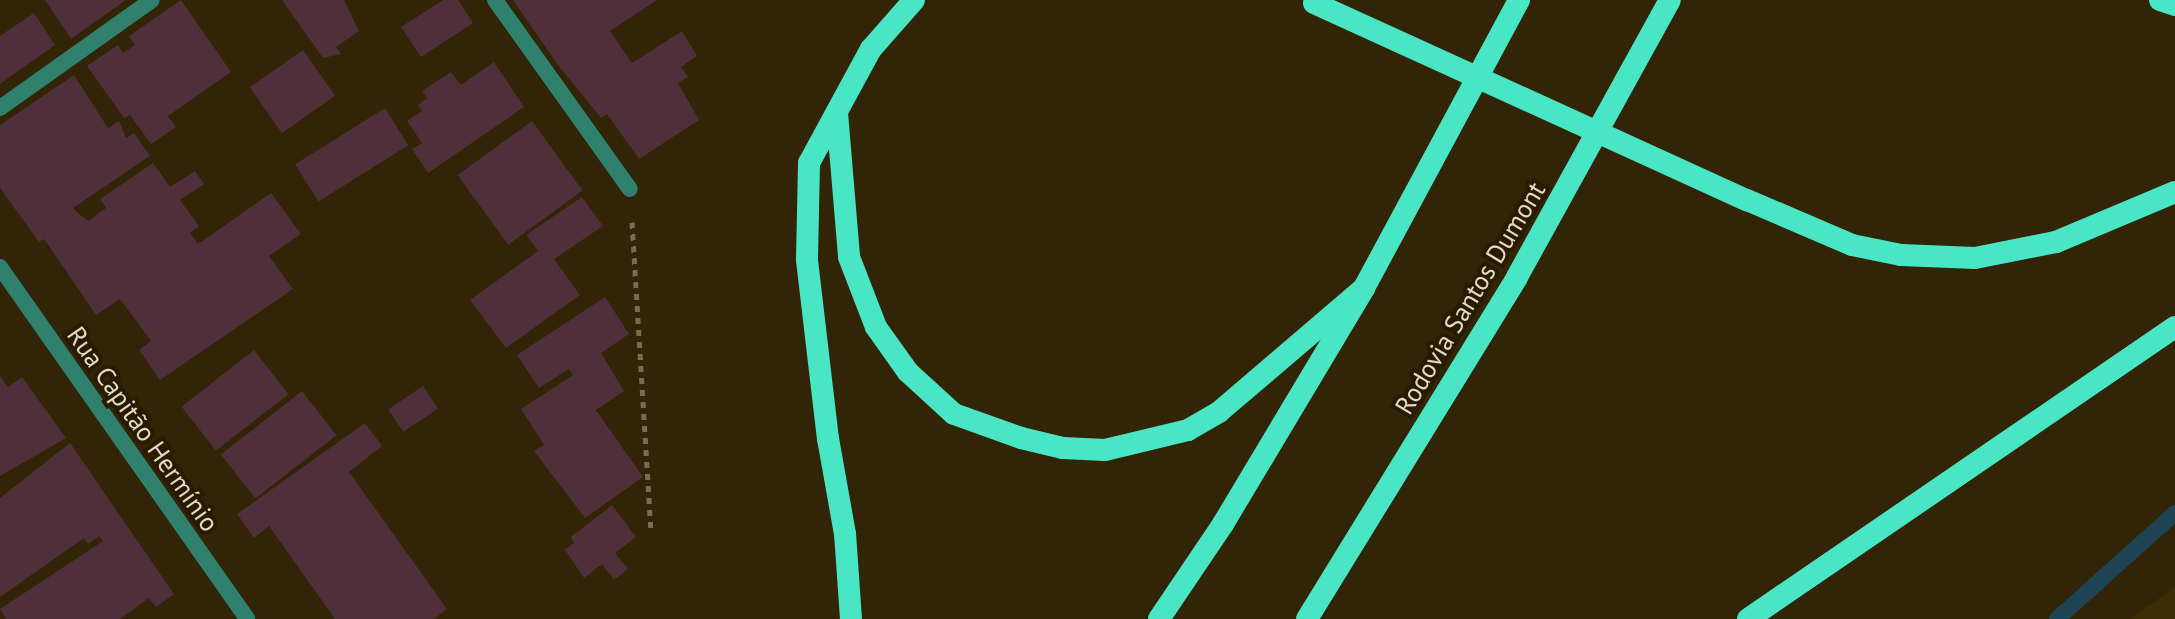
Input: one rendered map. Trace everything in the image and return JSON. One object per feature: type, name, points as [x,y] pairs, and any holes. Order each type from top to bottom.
[{"type":"highway","points":[[851,619],[845,534],[828,439],[807,259],[809,163],[871,49],[914,0]]},
{"type":"highway","points":[[1159,619],[1223,524],[1364,288],[1519,0]]},
{"type":"highway","name":"Rodovia Santos Dumont","points":[[1307,619],[1517,277],[1670,0]]},
{"type":"highway","points":[[2160,0],[2175,5]]},
{"type":"highway","points":[[1309,2],[1852,245],[1901,255],[1975,258],[2056,242],[2175,192]]},
{"type":"highway","points":[[837,113],[849,257],[876,327],[908,372],[954,414],[1021,438],[1063,448],[1105,450],[1188,430],[1219,412],[1364,288]]},
{"type":"highway","points":[[1748,619],[2175,327]]},
{"type":"street","points":[[0,108],[152,0]]},
{"type":"street","points":[[495,0],[630,189]]},
{"type":"street","name":"Rua Capitão Hermínio","points":[[0,267],[247,619]]},
{"type":"path","points":[[630,189],[651,529]]},
{"type":"shaded area","points":[[2175,587],[2175,619],[2130,619]]},
{"type":"building","points":[[45,0],[126,0],[71,39]]},
{"type":"building","points":[[181,0],[231,72],[168,116],[176,127],[151,144],[130,115],[124,118],[87,66],[118,45],[123,53],[135,45],[129,36]]},
{"type":"building","points":[[282,0],[344,0],[359,31],[336,47],[341,54],[323,58]]},
{"type":"building","points":[[443,0],[458,0],[473,23],[421,57],[401,27]]},
{"type":"building","points":[[513,0],[657,0],[610,31],[632,63],[682,31],[697,56],[681,67],[688,77],[678,83],[699,120],[639,159],[607,114],[601,118],[558,65]]},
{"type":"building","points":[[34,13],[55,45],[0,84],[0,36]]},
{"type":"building","points":[[303,50],[335,96],[282,133],[250,87]]},
{"type":"building","points":[[494,62],[524,107],[428,173],[412,149],[422,143],[407,121],[422,111],[418,105],[427,98],[422,91],[451,72],[461,85]]},
{"type":"building","points":[[74,75],[108,128],[119,121],[126,138],[134,133],[150,156],[73,208],[88,221],[106,208],[100,199],[153,163],[170,187],[195,171],[204,184],[180,200],[199,226],[190,233],[198,244],[271,193],[301,234],[269,256],[293,289],[160,380],[139,350],[151,341],[120,299],[96,315],[44,239],[39,242],[0,188],[0,125]]},
{"type":"building","points":[[385,108],[408,145],[318,201],[295,164]]},
{"type":"building","points":[[532,121],[583,191],[508,245],[458,175]]},
{"type":"building","points":[[582,197],[603,226],[554,259],[580,295],[506,348],[470,300],[538,251],[526,235]]},
{"type":"building","points":[[605,297],[629,334],[601,353],[624,391],[596,410],[643,477],[585,518],[534,451],[544,445],[521,409],[573,375],[569,369],[539,388],[517,355]]},
{"type":"building","points":[[254,350],[288,394],[216,451],[182,407]]},
{"type":"building","points":[[0,376],[8,387],[22,377],[66,438],[0,476]]},
{"type":"building","points":[[423,386],[438,408],[403,432],[388,409]]},
{"type":"building","points":[[302,391],[336,435],[255,499],[221,454]]},
{"type":"building","points":[[365,423],[382,446],[349,472],[447,609],[434,619],[335,619],[269,526],[254,538],[237,514]]},
{"type":"building","points":[[70,443],[174,594],[156,607],[149,598],[120,619],[6,619],[0,609],[103,541],[99,536],[88,544],[84,538],[0,597],[0,498]]},
{"type":"building","points":[[612,505],[636,537],[615,553],[628,569],[614,580],[602,564],[584,578],[565,550],[574,543],[571,537]]},
{"type":"waterway","points":[[2057,619],[2175,513]]}]
